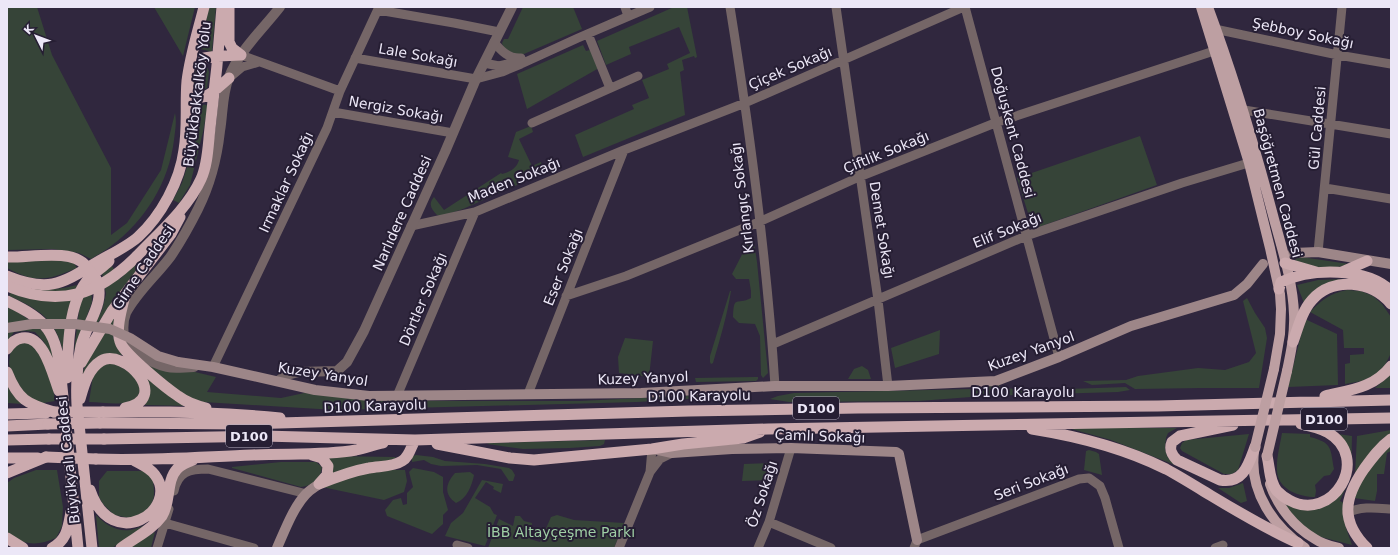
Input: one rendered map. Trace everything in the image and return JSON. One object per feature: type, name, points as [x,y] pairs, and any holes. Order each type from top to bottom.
[{"type":"highway","name":"Büyükbakkalköy Yolu","points":[[190,66],[204,7]]},
{"type":"highway","name":"Büyükbakkalköy Yolu","points":[[7,286],[24,293],[48,297],[83,293],[95,288],[111,279],[137,256],[178,212],[193,192],[201,178],[206,159],[215,90],[222,7]]},
{"type":"highway","points":[[229,7],[229,42],[232,48],[241,55]]},
{"type":"highway","points":[[64,405],[71,325],[78,299],[85,283],[149,225],[166,201],[177,178],[185,138],[187,81],[190,66],[204,58],[211,61],[218,61],[241,55]]},
{"type":"highway","points":[[187,81],[192,94],[198,97],[203,97],[210,95],[229,78]]},
{"type":"highway","points":[[78,368],[105,322],[170,234],[193,192]]},
{"type":"highway","points":[[7,276],[33,284],[44,285],[63,282],[137,237]]},
{"type":"highway","name":"Büyükyalı Caddesi","points":[[7,257],[74,257],[86,266],[96,279],[100,291],[99,299],[81,345],[76,381],[77,407],[92,548]]},
{"type":"highway","points":[[1341,272],[1367,260]]},
{"type":"highway","points":[[1285,263],[1319,273]]},
{"type":"highway","points":[[1279,289],[1282,282],[1289,279],[1319,273],[1341,272],[1366,276],[1383,284],[1391,291]]},
{"type":"highway","points":[[1292,342],[1303,315],[1311,301],[1317,295],[1331,287],[1342,284],[1363,286],[1380,294],[1391,304]]},
{"type":"highway","points":[[124,296],[118,327],[121,344],[125,350],[165,386],[184,400],[203,408],[235,413],[325,422]]},
{"type":"highway","points":[[7,301],[39,320],[52,335],[59,356],[64,405]]},
{"type":"highway","points":[[7,349],[13,342],[20,338],[33,340],[39,344],[43,350],[64,405]]},
{"type":"highway","points":[[77,407],[87,378],[95,366],[101,361],[107,359],[118,360],[140,376],[145,385],[145,395],[143,400],[134,406],[103,412]]},
{"type":"highway","points":[[1307,401],[1372,383],[1382,376],[1391,366]]},
{"type":"highway","points":[[7,372],[15,388],[23,399],[34,406],[54,412]]},
{"type":"highway","name":"D100 Karayolu","points":[[7,426],[100,423],[249,424],[675,411],[1251,405],[1307,401],[1391,400]]},
{"type":"highway","name":"Büyükyalı Caddesi","points":[[64,405],[78,548]]},
{"type":"highway","points":[[7,414],[156,411],[235,413]]},
{"type":"highway","name":"D100","points":[[7,440],[264,436],[414,440],[768,429],[1391,418]]},
{"type":"highway","points":[[1255,447],[1248,465],[1240,476],[1234,480],[1226,481],[1220,480],[1177,460],[1172,456],[1170,451],[1172,442],[1180,436],[1258,420]]},
{"type":"highway","points":[[1267,456],[1271,478],[1277,491],[1288,500],[1300,505],[1312,505],[1325,501],[1334,495],[1340,488],[1345,478],[1347,460],[1344,450],[1331,435],[1321,430],[1284,420]]},
{"type":"highway","points":[[1006,424],[1066,434],[1153,463],[1188,481],[1204,492],[1277,534],[1302,546]]},
{"type":"highway","points":[[319,484],[346,473],[370,467],[398,463],[408,454],[414,440],[510,458],[534,460],[652,449],[683,444],[744,438],[768,429]]},
{"type":"highway","points":[[1367,548],[1353,530],[1347,513],[1348,502],[1354,485],[1373,457],[1391,439]]},
{"type":"highway","points":[[7,458],[134,460],[309,454],[356,450],[395,440]]},
{"type":"highway","points":[[309,454],[322,458],[328,466],[327,475],[319,484]]},
{"type":"highway","points":[[7,473],[46,458]]},
{"type":"highway","points":[[121,548],[144,532],[162,515],[171,482],[176,470],[183,464],[195,458]]},
{"type":"highway","points":[[85,472],[91,495],[100,514],[109,523],[118,528],[127,529],[137,527],[145,522],[157,507],[160,491],[159,483],[155,475],[147,467],[134,460]]},
{"type":"highway","points":[[52,548],[64,538],[68,531],[74,496]]},
{"type":"highway","points":[[7,538],[23,548]]},
{"type":"main road","name":"Başöğretmen Caddesi","points":[[1201,7],[1212,29],[1219,49],[1289,279],[1294,314],[1292,342],[1287,371],[1267,456],[1270,485],[1278,502],[1288,516],[1301,529],[1316,540],[1339,548]]},
{"type":"main road","name":"Başöğretmen Caddesi","points":[[1208,7],[1212,29]]},
{"type":"main road","name":"Başöğretmen Caddesi","points":[[1219,49],[1244,110],[1281,301],[1280,334],[1274,370],[1255,447],[1253,459],[1255,471],[1258,487],[1263,501],[1277,523],[1302,546]]},
{"type":"main road","points":[[1292,253],[1318,252],[1391,264]]},
{"type":"main road","name":"Kuzey Yanyol","points":[[7,328],[32,324],[75,324],[110,329],[130,338],[158,356],[178,362],[213,367],[315,390],[369,396],[641,393],[775,386],[888,386],[996,381],[1059,357],[1134,325],[1234,295],[1247,284],[1263,264]]},
{"type":"main road","name":"Çamlı Sokağı","points":[[652,449],[672,453],[732,448],[791,448],[898,453],[918,546]]},
{"type":"main road","points":[[277,548],[296,510],[307,494],[319,484]]},
{"type":"street","name":"Girne Caddesi","points":[[213,367],[168,367],[152,362],[130,346],[124,338],[124,319],[129,308],[171,256],[198,209],[213,171],[229,78],[241,55],[280,7]]},
{"type":"street","name":"Narlıdere Caddesi","points":[[278,381],[287,375],[299,372],[337,371],[347,362],[364,331],[476,80],[512,7]]},
{"type":"street","points":[[625,7],[628,16]]},
{"type":"street","points":[[476,80],[502,72],[650,7]]},
{"type":"street","name":"Kırlangıç Sokağı","points":[[730,7],[745,103],[760,222],[775,386]]},
{"type":"street","name":"Demet Sokağı","points":[[836,7],[859,177],[878,300],[888,386]]},
{"type":"street","name":"Çiçek Sokağı","points":[[624,150],[745,103],[965,7]]},
{"type":"street","name":"Doğuşkent Caddesi","points":[[965,7],[1059,357]]},
{"type":"street","name":"Gül Caddesi","points":[[1318,252],[1342,7]]},
{"type":"street","points":[[378,8],[499,32]]},
{"type":"street","name":"Irmaklar Sokağı","points":[[213,367],[327,128],[340,91],[378,8]]},
{"type":"street","name":"Şebboy Sokağı","points":[[1212,29],[1338,55],[1391,64]]},
{"type":"street","points":[[588,34],[610,88]]},
{"type":"street","points":[[494,42],[510,57],[516,59],[533,58]]},
{"type":"street","name":"Çiftlik Sokağı","points":[[566,296],[626,276],[760,222],[859,177],[995,123],[1219,49]]},
{"type":"street","points":[[241,55],[340,91]]},
{"type":"street","name":"Lale Sokağı","points":[[355,58],[476,80]]},
{"type":"street","points":[[484,63],[499,66],[533,58]]},
{"type":"street","points":[[229,78],[242,67],[259,62]]},
{"type":"street","points":[[532,123],[638,76]]},
{"type":"street","points":[[1244,110],[1391,134]]},
{"type":"street","name":"Nergiz Sokağı","points":[[333,112],[453,133]]},
{"type":"street","name":"Maden Sokağı","points":[[411,226],[475,212],[624,150]]},
{"type":"street","name":"Eser Sokağı","points":[[528,394],[624,150]]},
{"type":"street","name":"Elif Sokağı","points":[[772,344],[1026,236],[1182,183],[1254,162]]},
{"type":"street","points":[[1325,188],[1391,199]]},
{"type":"street","name":"Dörtler Sokağı","points":[[396,396],[475,212]]},
{"type":"street","name":"Öz Sokağı","points":[[758,548],[769,522],[791,448]]},
{"type":"street","points":[[650,472],[652,449]]},
{"type":"street","points":[[619,548],[650,472],[660,459],[672,453]]},
{"type":"street","points":[[157,548],[176,482],[182,475],[194,469],[208,469],[307,494]]},
{"type":"street","name":"Seri Sokağı","points":[[918,546],[1079,478],[1089,478],[1100,486],[1105,498],[1119,548]]},
{"type":"street","points":[[1347,513],[1353,510],[1366,508],[1391,509]]},
{"type":"street","points":[[769,522],[831,548]]},
{"type":"street","points":[[165,523],[234,545],[254,548]]},
{"type":"street","points":[[457,545],[468,548]]},
{"type":"green space","points":[[7,7],[37,7],[52,55],[111,168],[111,235],[127,223],[161,170],[175,113],[176,126],[167,171],[145,213],[109,248],[91,259],[79,253],[53,249],[7,250]]},
{"type":"green space","points":[[154,7],[195,7],[183,56]]},
{"type":"green space","points":[[209,7],[216,7],[212,52],[200,49]]},
{"type":"green space","points":[[523,7],[573,7],[582,29],[524,54],[516,54],[504,49],[502,43],[504,39],[508,39]]},
{"type":"green space","points":[[674,7],[687,7],[697,57],[695,58],[694,56],[682,60],[684,70],[680,72],[685,115],[583,157],[575,135],[634,109],[632,105],[649,98],[642,80],[669,69],[667,64],[690,53],[679,27],[629,47],[631,54],[606,65],[597,41]]},
{"type":"green space","points":[[583,45],[586,51],[590,50],[599,68],[527,109],[517,74]]},
{"type":"green space","points":[[200,63],[206,64],[209,72],[207,88],[202,90],[197,89],[193,84],[196,66]]},
{"type":"green space","points":[[193,104],[208,105],[190,185],[179,203],[173,200],[182,183],[191,154]]},
{"type":"green space","points":[[531,126],[533,132],[519,139],[532,166],[541,162],[544,173],[463,209],[442,216],[435,213],[431,204],[434,197],[444,210],[501,173],[508,172],[513,169],[519,160],[508,157],[516,132]]},
{"type":"green space","points":[[1140,136],[1157,185],[1033,229],[1017,178]]},
{"type":"green space","points":[[753,236],[768,373],[763,378],[761,375],[760,336],[755,324],[739,323],[733,317],[735,303],[751,298],[749,279],[736,279],[732,274],[751,237]]},
{"type":"green space","points":[[1295,256],[1349,264],[1329,268],[1315,268],[1296,263]]},
{"type":"green space","points":[[55,259],[74,263],[77,268],[50,277],[34,278],[17,273],[7,268],[7,261]]},
{"type":"green space","points":[[139,260],[142,262],[89,335],[102,310],[106,294],[102,273],[112,266],[120,279]]},
{"type":"green space","points":[[1343,279],[1343,281],[1304,303],[1297,285],[1318,280]]},
{"type":"green space","points":[[91,283],[92,302],[74,351],[80,303]]},
{"type":"green space","points":[[77,285],[67,317],[63,350],[52,325],[42,314],[9,296],[14,286],[46,289]]},
{"type":"green space","points":[[1347,290],[1361,291],[1373,296],[1382,304],[1391,317],[1391,353],[1385,365],[1377,374],[1362,381],[1345,384],[1345,364],[1350,363],[1350,355],[1364,354],[1364,348],[1344,348],[1343,330],[1310,312],[1335,293]]},
{"type":"green space","points":[[730,291],[723,327],[713,363],[711,364],[710,356]]},
{"type":"green space","points":[[1247,298],[1265,328],[1267,338],[1259,388],[1135,389],[1125,383],[1092,385],[1083,381],[1126,380],[1138,376],[1198,368],[1225,370],[1249,362],[1256,353],[1243,301]]},
{"type":"green space","points":[[7,306],[27,318],[46,335],[53,347],[55,354],[55,366],[44,342],[35,332],[14,332],[7,342]]},
{"type":"green space","points":[[115,313],[113,337],[122,355],[109,354],[80,382],[86,362]]},
{"type":"green space","points":[[1305,319],[1337,334],[1338,385],[1288,387]]},
{"type":"green space","points":[[940,330],[939,354],[895,368],[891,348]]},
{"type":"green space","points":[[625,338],[653,341],[649,377],[619,373],[618,357]]},
{"type":"green space","points":[[28,341],[41,355],[52,382],[55,401],[37,404],[30,400],[11,375],[9,363],[11,348],[19,342]]},
{"type":"green space","points":[[140,359],[216,377],[207,392],[281,398],[309,392],[366,400],[579,401],[743,393],[739,396],[637,402],[335,410],[203,402],[185,396]]},
{"type":"green space","points":[[111,361],[134,375],[141,389],[139,393],[133,400],[116,404],[89,402],[93,376],[96,369]]},
{"type":"green space","points":[[862,366],[868,370],[871,379],[848,379],[854,369]]},
{"type":"green space","points":[[141,370],[189,406],[145,405],[148,396]]},
{"type":"green space","points":[[1391,374],[1391,388],[1375,388]]},
{"type":"green space","points":[[758,377],[756,381],[696,382],[695,378]]},
{"type":"green space","points":[[7,384],[11,392],[23,404],[7,403]]},
{"type":"green space","points":[[999,385],[1001,388],[1039,390],[1126,387],[1130,390],[1118,392],[984,396],[919,401],[789,402],[770,399],[794,393],[973,389]]},
{"type":"green space","points":[[1068,428],[1177,428],[1168,433],[1165,448],[1167,456],[1175,465],[1111,440]]},
{"type":"green space","points":[[1391,430],[1391,433],[1381,440],[1355,475],[1357,436]]},
{"type":"green space","points":[[1282,433],[1310,434],[1310,437],[1327,444],[1329,447],[1334,469],[1330,475],[1324,476],[1315,485],[1315,497],[1303,496],[1291,491],[1281,483],[1278,478],[1277,462]]},
{"type":"green space","points":[[1249,434],[1238,470],[1232,474],[1224,474],[1182,451],[1180,448],[1182,443],[1186,440]]},
{"type":"green space","points":[[1338,434],[1352,436],[1351,479],[1350,461]]},
{"type":"green space","points":[[605,440],[604,444],[600,446],[570,448],[523,449],[487,444],[489,443]]},
{"type":"green space","points":[[1391,443],[1391,451],[1387,453],[1384,474],[1377,474],[1377,491],[1375,501],[1354,498],[1366,471]]},
{"type":"green space","points":[[1089,450],[1099,454],[1102,475],[1084,470],[1086,451]]},
{"type":"green space","points":[[328,456],[396,457],[394,459],[332,476]]},
{"type":"green space","points":[[412,456],[433,457],[445,461],[485,464],[509,468],[515,475],[513,481],[509,481],[501,469],[477,465],[441,466],[431,464],[424,460],[412,462]]},
{"type":"green space","points":[[281,462],[316,462],[322,467],[320,475],[315,481],[309,485],[301,487],[232,468],[232,467]]},
{"type":"green space","points":[[774,463],[772,480],[742,481],[744,464]]},
{"type":"green space","points":[[413,468],[434,472],[443,477],[443,492],[448,510],[443,515],[443,524],[432,534],[387,516],[385,510],[393,500],[401,498],[403,505],[407,504],[407,493],[413,487],[409,472]]},
{"type":"green space","points":[[36,470],[57,470],[63,507],[62,526],[56,538],[49,541],[31,543],[19,540],[7,533],[7,483],[14,478]]},
{"type":"green space","points":[[372,470],[405,470],[407,481],[404,492],[384,500],[322,487]]},
{"type":"green space","points":[[107,471],[144,471],[152,477],[154,496],[149,508],[135,519],[114,515],[103,504],[99,497],[99,481]]},
{"type":"green space","points":[[470,472],[474,475],[470,487],[466,495],[456,503],[449,496],[447,488],[448,485],[455,473]]},
{"type":"green space","points":[[482,480],[503,484],[501,493],[493,489],[494,487],[486,482],[475,498],[490,507],[494,514],[497,515],[485,546],[445,536],[451,523],[463,513]]},
{"type":"green space","points":[[1243,483],[1247,501],[1241,503],[1218,488],[1229,488]]},
{"type":"green space","points":[[1346,487],[1340,501],[1344,503],[1346,528],[1352,545],[1315,534],[1294,516],[1283,499],[1305,508]]},
{"type":"green space","points":[[96,515],[115,529],[120,530],[132,530],[148,524],[112,548],[99,548]]},
{"type":"green space","name":"İBB Altayçeşme Parkı","points":[[557,515],[574,520],[624,523],[614,548],[488,548],[499,519],[513,526],[515,516],[520,516],[524,521],[532,523],[530,539],[540,542],[551,517]]},
{"type":"green space","points":[[155,532],[151,548],[128,548]]}]
